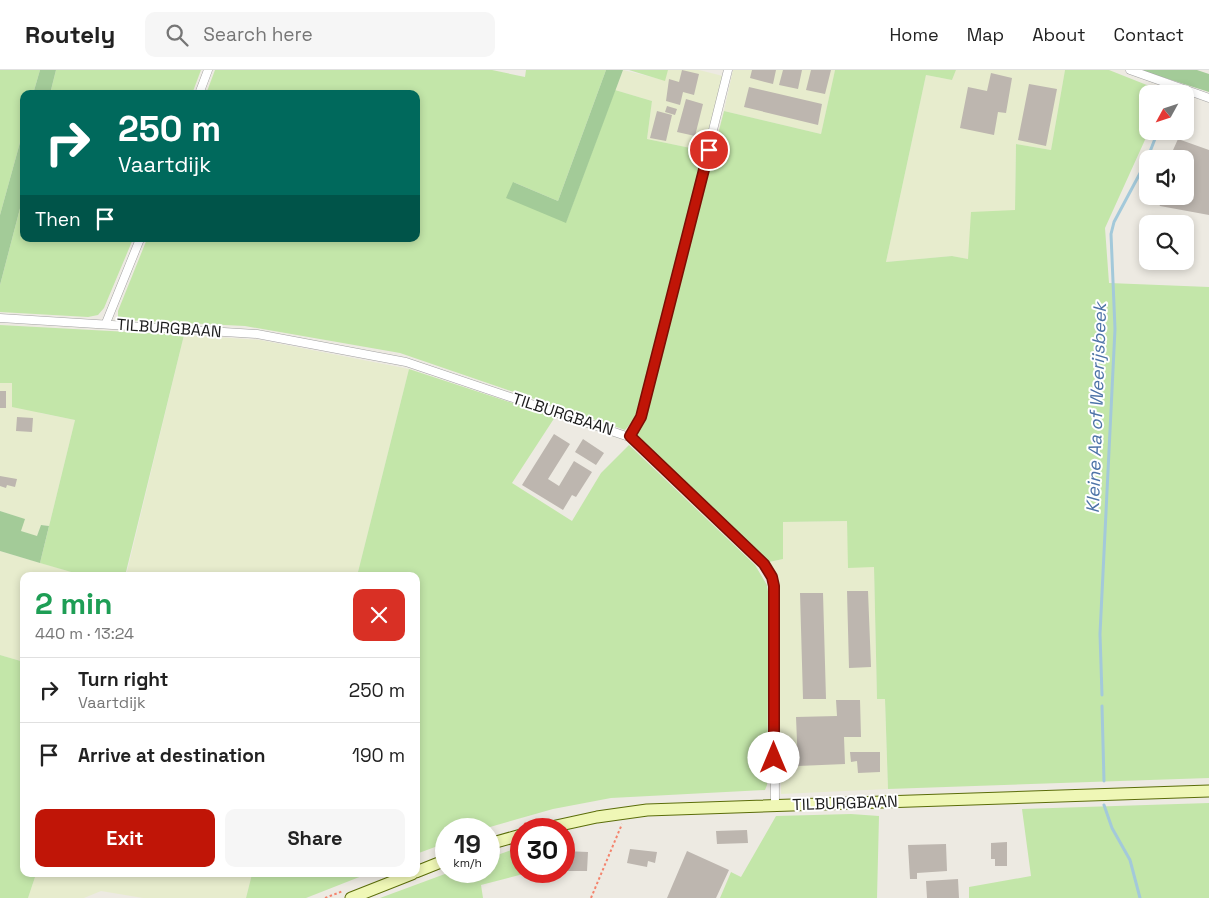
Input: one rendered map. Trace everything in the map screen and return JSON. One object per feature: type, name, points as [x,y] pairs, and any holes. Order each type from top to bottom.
[{"type":"street","points":[[200,90],[208,70]]},
{"type":"street","points":[[630,436],[641,417],[728,70]]},
{"type":"street","points":[[1130,70],[1209,98]]},
{"type":"street","points":[[106,323],[139,242]]},
{"type":"street","name":"TILBURGBAAN","points":[[0,318],[106,323],[257,334],[406,362],[630,436],[764,564],[772,577],[774,586],[775,805],[1209,791]]},
{"type":"street","points":[[575,822],[627,812],[775,805]]},
{"type":"street","points":[[420,870],[435,864]]},
{"type":"street","points":[[350,898],[404,877]]},
{"type":"path","points":[[591,898],[627,812]]},
{"type":"green space","points":[[0,70],[40,70],[34,90],[20,90],[20,142],[0,215]]},
{"type":"green space","points":[[40,70],[56,70],[51,90],[34,90]]},
{"type":"green space","points":[[56,70],[201,70],[194,90],[51,90]]},
{"type":"green space","points":[[215,70],[492,70],[525,77],[526,70],[606,70],[558,201],[513,182],[566,222],[615,90],[652,101],[647,139],[705,151],[636,417],[625,430],[400,353],[245,326],[123,320],[118,317],[118,311],[146,242],[420,242],[420,90],[208,90]]},
{"type":"green space","points":[[606,70],[623,70],[566,223],[506,198],[513,182],[558,201]]},
{"type":"green space","points":[[623,70],[664,80],[668,70],[699,70],[723,76],[705,151],[647,139],[652,101],[615,90]]},
{"type":"green space","points":[[629,70],[668,70],[665,81]]},
{"type":"green space","points":[[733,70],[835,70],[821,134],[724,111]]},
{"type":"green space","points":[[835,70],[956,70],[952,80],[926,75],[886,262],[952,256],[968,259],[971,212],[1015,210],[1016,144],[1051,150],[1065,70],[1109,70],[1147,85],[1139,85],[1139,140],[1145,140],[1105,228],[1109,283],[1209,287],[1209,778],[888,789],[885,699],[877,699],[874,567],[848,568],[847,521],[783,522],[783,559],[769,562],[636,434],[644,419],[724,111],[821,134]]},
{"type":"green space","points":[[956,70],[1065,70],[1051,150],[1016,144],[1015,211],[968,259],[952,256],[886,262],[926,75],[952,80]]},
{"type":"green space","points":[[1140,70],[1197,70],[1209,74],[1209,92],[1194,87],[1194,85],[1187,85]]},
{"type":"green space","points":[[20,142],[20,208],[0,285],[0,215]]},
{"type":"green space","points":[[20,208],[20,242],[132,242],[104,308],[98,315],[88,317],[0,312],[0,285]]},
{"type":"green space","points":[[0,325],[184,335],[126,572],[71,572],[40,563],[75,420],[12,407],[12,383],[0,383]]},
{"type":"green space","points":[[184,335],[260,340],[409,369],[358,572],[127,572]]},
{"type":"green space","points":[[409,369],[555,417],[512,483],[572,521],[601,473],[629,445],[755,565],[767,585],[769,598],[767,785],[765,790],[611,798],[553,809],[522,818],[510,818],[510,821],[500,824],[500,818],[435,818],[435,847],[420,853],[420,572],[358,572]]},
{"type":"green space","points":[[0,383],[12,383],[40,413],[75,420],[49,526],[41,525],[37,537],[21,531],[24,519],[0,511]]},
{"type":"green space","points":[[0,511],[25,519],[21,531],[37,536],[41,525],[49,526],[40,563],[0,551]]},
{"type":"green space","points":[[847,521],[849,567],[874,567],[877,698],[885,699],[888,789],[781,794],[776,578],[769,562],[783,559],[782,522]]},
{"type":"green space","points":[[0,551],[71,572],[20,572],[20,661],[0,655]]},
{"type":"green space","points":[[0,655],[20,661],[20,877],[35,877],[28,898],[0,898]]},
{"type":"green space","points":[[1209,803],[1209,898],[969,898],[969,887],[1031,876],[1022,809]]},
{"type":"green space","points":[[851,814],[879,816],[877,898],[720,898],[731,872],[741,877],[776,816]]},
{"type":"green space","points":[[510,851],[510,877],[500,880],[500,854]]},
{"type":"green space","points":[[35,877],[251,877],[246,898],[143,898],[101,891],[84,898],[28,898]]},
{"type":"green space","points":[[251,877],[359,877],[306,898],[246,898]]},
{"type":"green space","points":[[435,878],[435,883],[489,883],[481,885],[483,898],[380,898]]},
{"type":"building","points":[[682,70],[699,74],[694,95],[683,92],[680,105],[666,101],[669,79],[679,82]]},
{"type":"building","points":[[752,70],[776,70],[773,84],[750,78]]},
{"type":"building","points":[[783,70],[802,70],[798,89],[779,85]]},
{"type":"building","points":[[811,70],[831,70],[825,94],[806,90]]},
{"type":"building","points":[[991,73],[1012,78],[1006,113],[998,112],[994,135],[960,128],[968,87],[987,91]]},
{"type":"building","points":[[1029,84],[1057,89],[1046,146],[1018,140]]},
{"type":"building","points":[[749,87],[822,104],[818,125],[744,107]]},
{"type":"building","points":[[686,99],[703,104],[695,136],[677,132]]},
{"type":"building","points":[[667,106],[677,109],[675,115],[665,112]]},
{"type":"building","points":[[657,111],[672,115],[666,141],[650,138]]},
{"type":"building","points":[[1178,140],[1181,140],[1209,150],[1209,215],[1160,206],[1194,205],[1194,150],[1173,150]]},
{"type":"building","points":[[0,391],[6,391],[6,408],[0,408]]},
{"type":"building","points":[[17,417],[33,418],[32,432],[16,431]]},
{"type":"building","points":[[554,434],[570,444],[548,479],[559,486],[574,461],[592,472],[576,497],[572,495],[563,510],[522,485]]},
{"type":"building","points":[[583,439],[604,453],[596,465],[575,452]]},
{"type":"building","points":[[0,476],[17,479],[15,487],[7,485],[6,488],[0,486]]},
{"type":"building","points":[[847,591],[868,591],[871,667],[849,668]]},
{"type":"building","points":[[800,593],[823,593],[826,699],[803,699]]},
{"type":"building","points":[[836,700],[860,700],[861,737],[844,737],[845,764],[798,766],[796,717],[837,716]]},
{"type":"building","points":[[850,752],[880,752],[880,772],[858,773],[857,761],[851,762]]},
{"type":"building","points":[[747,830],[748,843],[717,844],[716,831]]},
{"type":"building","points":[[1007,842],[1007,866],[995,866],[995,859],[991,859],[991,843]]},
{"type":"building","points":[[946,844],[947,871],[917,873],[917,879],[910,879],[908,845]]},
{"type":"building","points":[[630,849],[657,852],[655,863],[648,861],[647,867],[627,863]]},
{"type":"building","points":[[575,851],[588,852],[587,871],[575,871]]},
{"type":"building","points":[[687,851],[729,870],[716,898],[667,898]]},
{"type":"building","points":[[958,879],[959,898],[927,898],[926,881]]},
{"type":"waterway","name":"Kleine Aa of Weerijsbeek","points":[[1102,695],[1100,634],[1115,329],[1111,234],[1114,222],[1146,162],[1155,140]]},
{"type":"waterway","name":"Kleine Aa of Weerijsbeek","points":[[1102,706],[1104,781]]},
{"type":"waterway","name":"Kleine Aa of Weerijsbeek","points":[[1104,805],[1112,828],[1130,860],[1140,898]]},
{"type":"route","points":[[709,150],[641,417],[630,436],[764,564],[772,577],[774,586],[774,758]]}]
